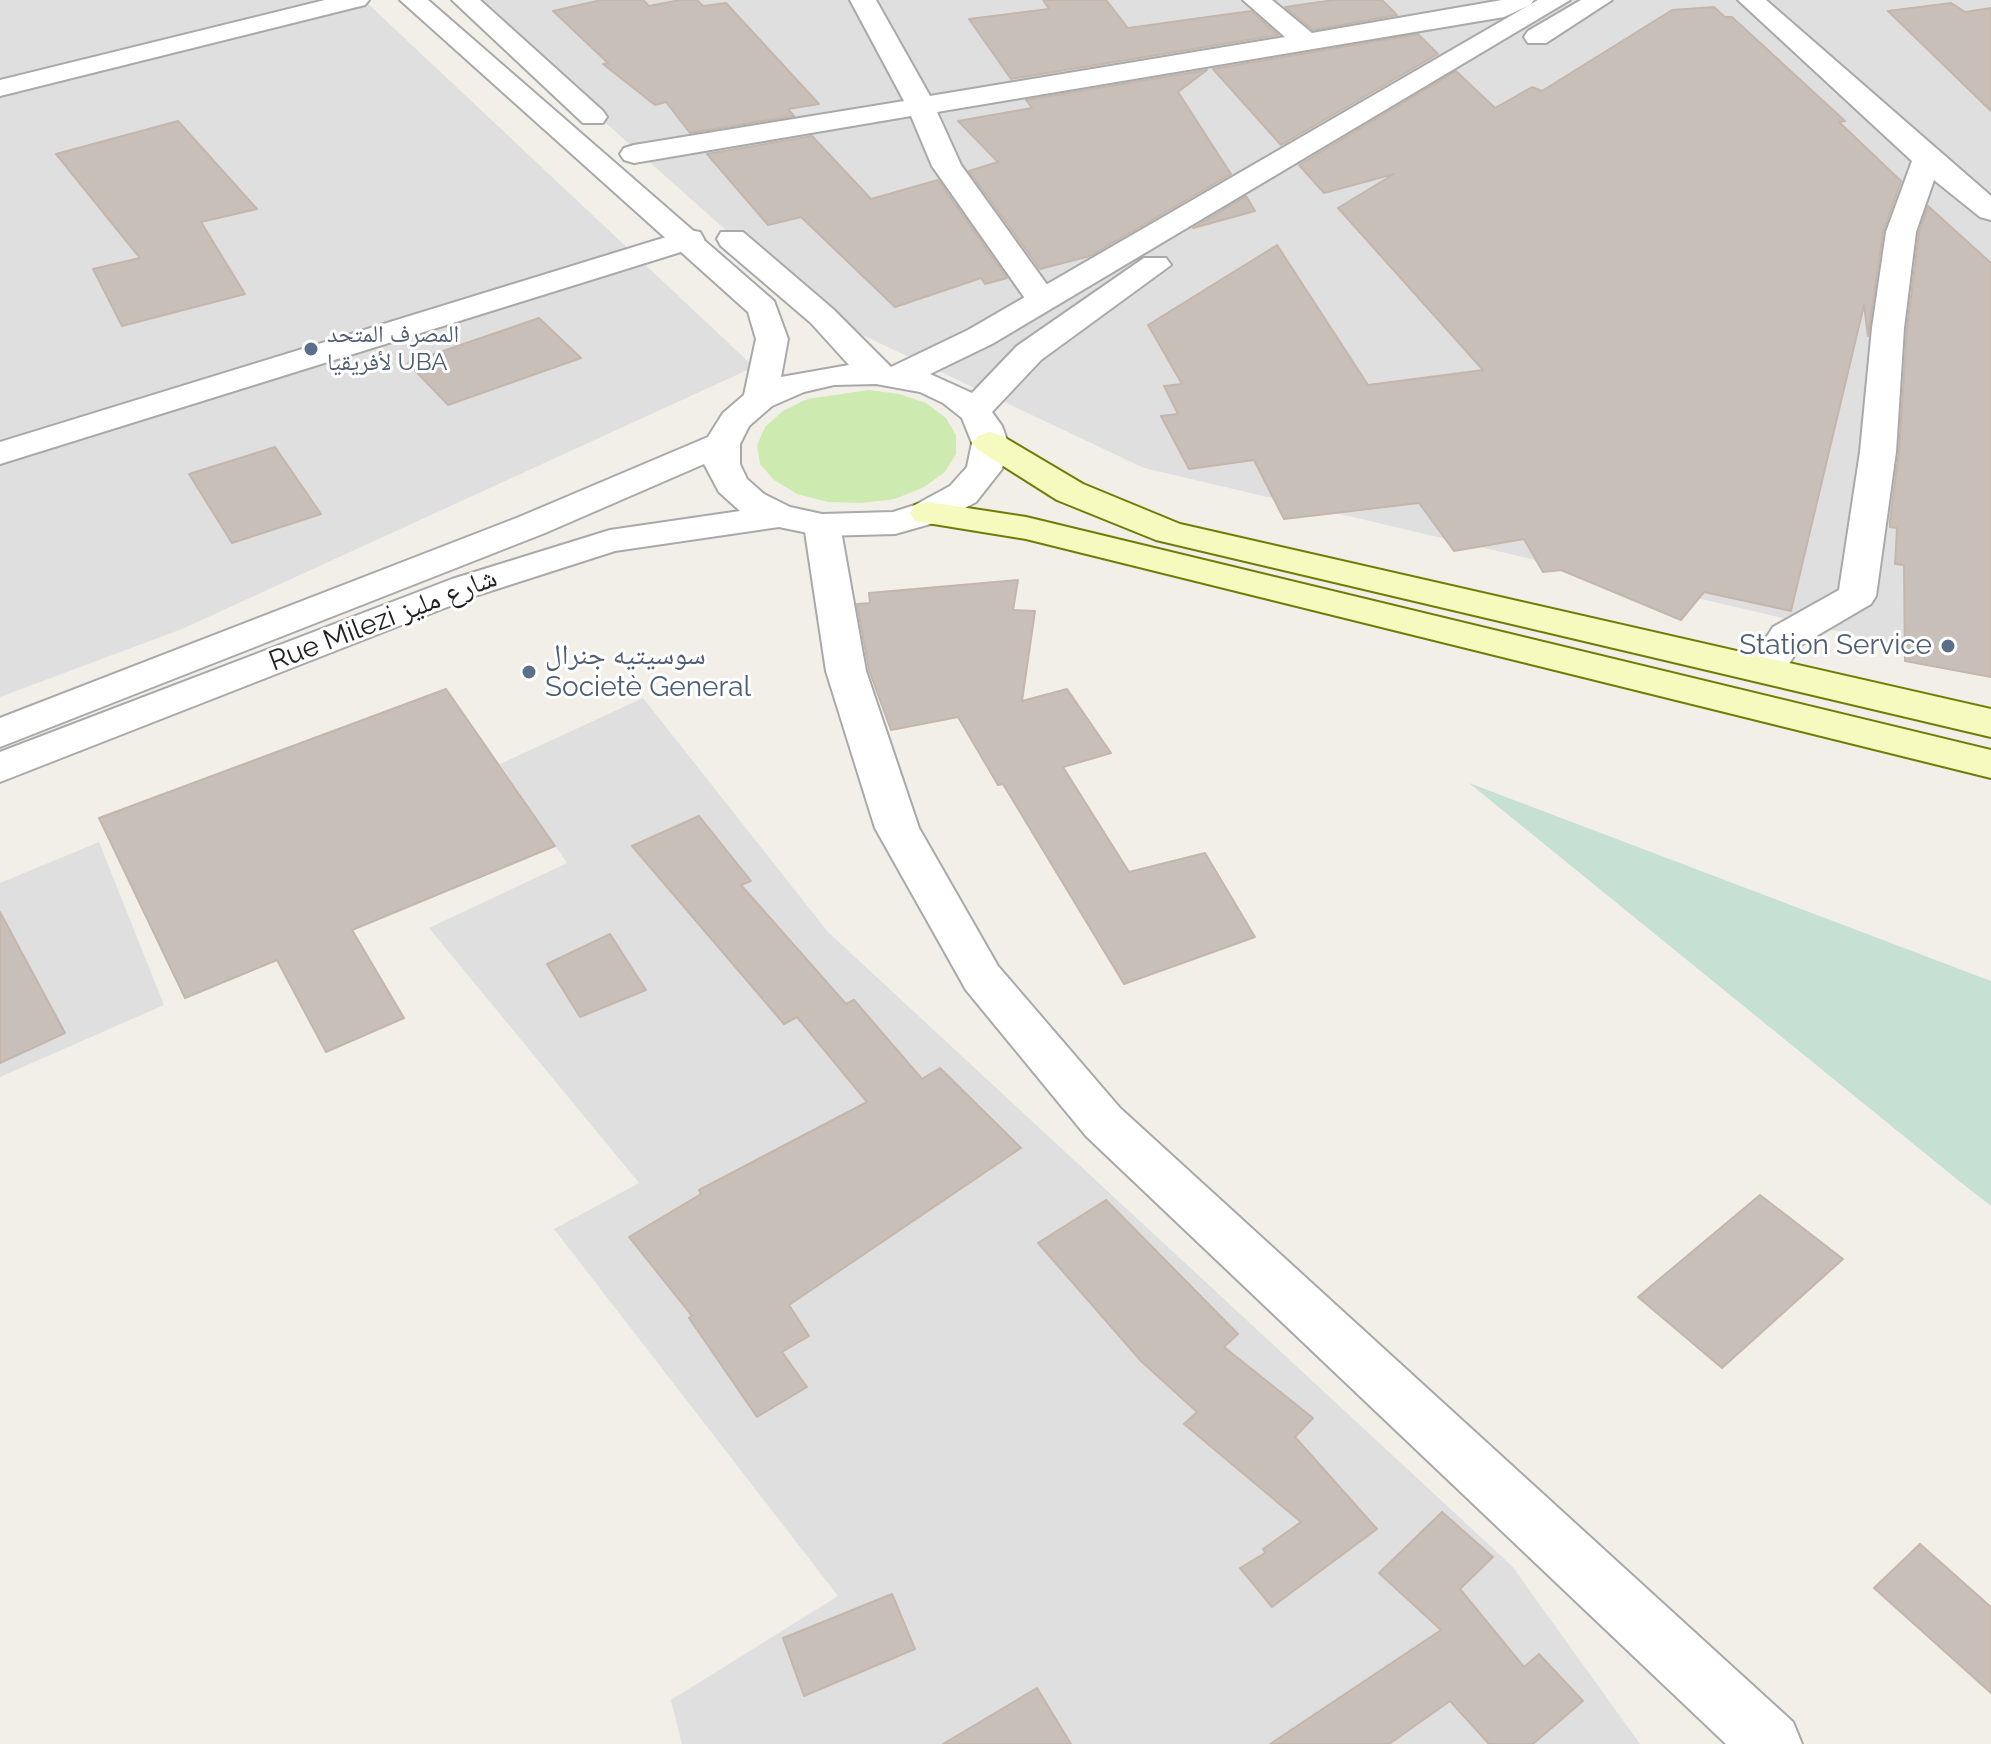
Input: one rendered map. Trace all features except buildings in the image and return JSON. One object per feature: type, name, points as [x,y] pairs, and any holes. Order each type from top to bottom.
[{"type":"main road","points":[[982,427],[1070,492],[1169,532],[1991,723]]},
{"type":"main road","points":[[928,513],[1026,528],[1708,698],[1991,764]]},
{"type":"street","points":[[0,88],[356,0]]},
{"type":"street","points":[[413,0],[703,232],[822,316],[888,375]]},
{"type":"street","points":[[465,0],[658,174]]},
{"type":"street","points":[[863,0],[920,104],[947,166],[1042,300]]},
{"type":"street","points":[[1256,0],[1308,43]]},
{"type":"street","points":[[634,154],[1557,0]]},
{"type":"street","points":[[982,427],[955,396],[888,375],[834,375],[793,384],[760,399],[735,420],[722,444],[722,464],[732,484],[751,502],[800,520],[859,527],[895,523],[928,513],[963,494],[984,469],[982,427],[1029,353],[1140,273],[1330,164],[1599,0]]},
{"type":"street","points":[[1751,0],[1927,159],[1991,211]]},
{"type":"street","points":[[888,375],[980,337],[1510,7]]},
{"type":"street","points":[[1766,669],[1787,636],[1857,596],[1864,529],[1878,452],[1888,328],[1901,232],[1927,159]]},
{"type":"street","points":[[703,232],[763,308],[772,339],[760,399]]},
{"type":"street","points":[[0,453],[703,232]]},
{"type":"street","name":"Rue Milezi شارع مليز","points":[[0,733],[532,525],[722,444]]},
{"type":"street","points":[[800,520],[897,828],[982,978],[1103,1122],[1771,1744]]},
{"type":"street","name":"Rue Milezi شارع مليز","points":[[0,768],[465,587],[610,541],[800,520]]},
{"type":"shaded area","points":[[0,0],[364,0],[754,367],[182,629],[0,697]]},
{"type":"shaded area","points":[[468,0],[1991,0],[1991,667],[1144,468],[822,316]]},
{"type":"shaded area","points":[[643,698],[828,932],[1512,1566],[1640,1744],[682,1744],[671,1700],[838,1596],[554,1229],[639,1183],[429,928],[567,863],[500,764]]},
{"type":"shaded area","points":[[99,842],[164,1005],[0,1077],[0,883]]},
{"type":"green space","points":[[869,390],[899,394],[926,403],[946,418],[956,435],[956,454],[945,472],[924,487],[895,499],[861,503],[828,502],[797,494],[774,480],[760,464],[757,445],[765,427],[783,411],[807,399]]},
{"type":"green space","points":[[1469,783],[1991,981],[1991,1206],[1964,1185]]},
{"type":"place","name":"المصرف المتحد لأفريقيا UBA","points":[[311,349]]},
{"type":"place","name":"Station Service","points":[[1948,646]]},
{"type":"place","name":"سوسيتيه جنرال Societè General","points":[[529,672]]}]
